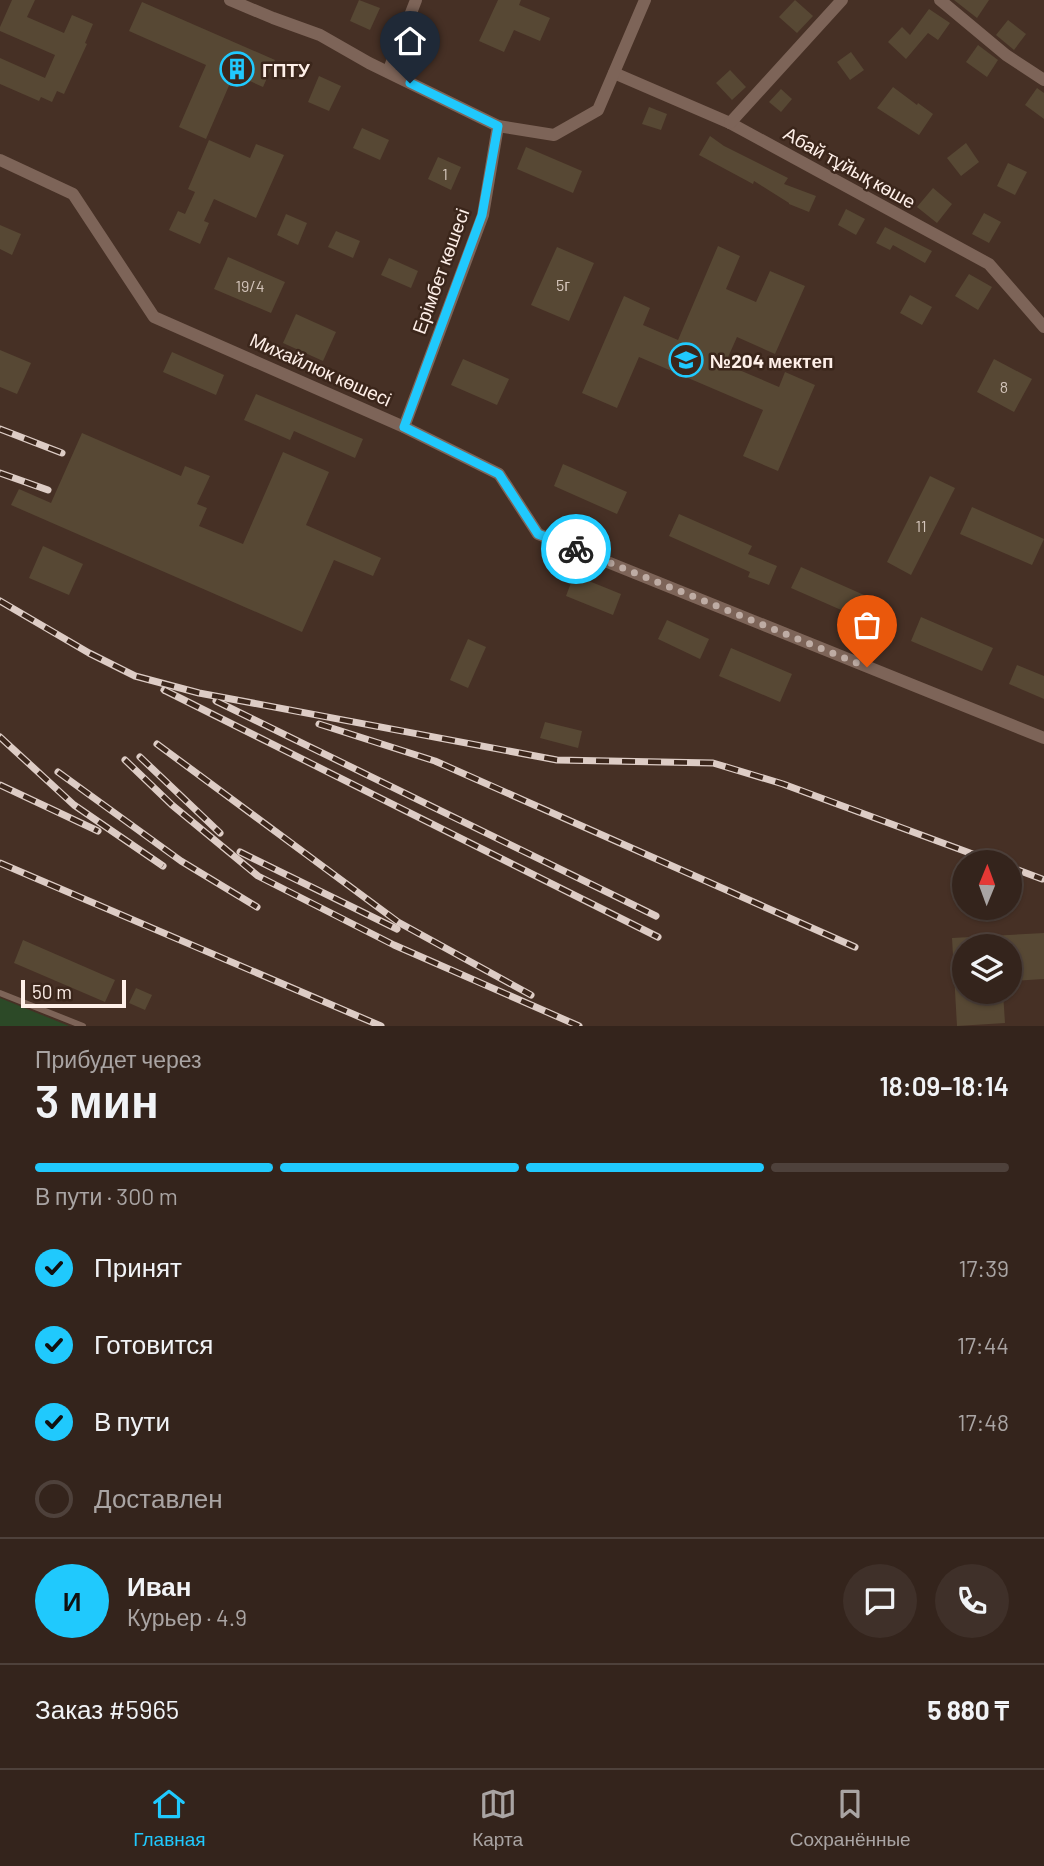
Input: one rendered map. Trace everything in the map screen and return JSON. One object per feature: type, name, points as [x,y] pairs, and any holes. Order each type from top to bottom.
[{"type":"street","points":[[230,0],[273,19],[320,35],[387,72],[498,126],[554,135],[598,110],[645,0]]},
{"type":"street","points":[[387,72],[416,0]]},
{"type":"street","points":[[730,124],[842,0]]},
{"type":"street","points":[[940,0],[1006,55],[1044,80]]},
{"type":"street","name":"Абай тұйық көше","points":[[614,73],[730,124],[989,264],[1044,327]]},
{"type":"street","name":"Ерімбет көшесі","points":[[404,427],[482,215],[498,126]]},
{"type":"street","name":"Михайлюк көшесі","points":[[0,160],[73,194],[155,317],[404,427],[499,474],[538,534],[1044,738]]},
{"type":"lane","points":[[0,993],[83,1026]]},
{"type":"green space","points":[[0,998],[69,1026],[0,1026]]},
{"type":"building","points":[[12,0],[35,0],[27,17],[64,33],[72,15],[93,24],[85,43],[87,44],[64,94],[57,91],[52,102],[41,97],[39,101],[0,84],[0,58],[45,78],[55,55],[0,31]]},
{"type":"building","points":[[359,0],[380,8],[370,30],[350,21]]},
{"type":"building","points":[[498,0],[521,0],[519,5],[550,18],[540,41],[514,30],[504,52],[479,41]]},
{"type":"building","points":[[795,0],[813,16],[797,33],[779,17]]},
{"type":"building","points":[[954,0],[989,0],[977,18]]},
{"type":"building","name":"ГПТУ","points":[[142,2],[275,60],[263,87],[234,74],[206,139],[179,127],[206,65],[129,31]]},
{"type":"building","points":[[929,9],[950,23],[938,40],[928,33],[906,59],[888,42],[902,27],[910,35]]},
{"type":"building","points":[[1008,20],[1026,34],[1014,50],[996,35]]},
{"type":"building","points":[[978,45],[998,60],[987,77],[966,62]]},
{"type":"building","points":[[851,52],[864,70],[850,80],[837,62]]},
{"type":"building","points":[[730,70],[746,87],[732,100],[716,83]]},
{"type":"building","points":[[319,76],[341,86],[329,111],[308,102]]},
{"type":"building","points":[[893,87],[933,114],[919,135],[877,108]]},
{"type":"building","points":[[1037,88],[1044,93],[1044,119],[1025,105]]},
{"type":"building","points":[[781,89],[792,99],[781,112],[769,102]]},
{"type":"building","points":[[649,107],[667,114],[661,130],[642,124]]},
{"type":"building","points":[[362,128],[389,140],[380,160],[353,148]]},
{"type":"building","points":[[710,136],[724,146],[788,178],[784,184],[816,196],[809,212],[789,204],[754,181],[753,184],[699,155]]},
{"type":"building","points":[[209,140],[250,158],[256,144],[284,155],[256,218],[214,199],[204,221],[209,223],[200,244],[169,230],[178,211],[185,214],[195,192],[188,189]]},
{"type":"building","points":[[966,143],[979,162],[961,176],[947,158]]},
{"type":"building","points":[[526,147],[582,171],[573,193],[517,169]]},
{"type":"building","points":[[438,157],[461,167],[451,190],[428,179]]},
{"type":"building","points":[[1008,163],[1027,172],[1015,195],[997,186]]},
{"type":"building","points":[[933,188],[952,204],[937,223],[917,207]]},
{"type":"building","points":[[846,209],[865,219],[856,235],[838,225]]},
{"type":"building","points":[[984,213],[1001,222],[989,243],[972,234]]},
{"type":"building","points":[[286,214],[307,223],[298,245],[277,235]]},
{"type":"building","points":[[0,225],[21,234],[12,255],[0,249]]},
{"type":"building","points":[[885,227],[932,251],[925,263],[893,245],[890,250],[876,243]]},
{"type":"building","points":[[336,231],[360,241],[353,258],[328,247]]},
{"type":"building","name":"№204 мектеп","points":[[718,246],[740,256],[726,289],[756,302],[770,271],[805,286],[775,354],[737,337],[725,364],[779,387],[785,372],[815,385],[778,471],[743,456],[763,410],[639,357],[617,408],[582,393],[624,296],[650,308],[643,325],[678,340]]},
{"type":"building","points":[[557,247],[594,263],[569,321],[531,305]]},
{"type":"building","points":[[228,257],[285,282],[271,313],[214,289]]},
{"type":"building","points":[[389,258],[418,271],[411,288],[381,275]]},
{"type":"building","points":[[969,274],[992,287],[978,310],[955,296]]},
{"type":"building","points":[[910,295],[932,307],[922,325],[900,313]]},
{"type":"building","points":[[296,314],[336,332],[323,361],[283,343]]},
{"type":"building","points":[[0,350],[31,363],[17,394],[0,387]]},
{"type":"building","points":[[172,352],[224,375],[216,395],[163,372]]},
{"type":"building","points":[[463,359],[509,379],[497,405],[451,385]]},
{"type":"building","points":[[994,359],[1032,379],[1014,412],[977,392]]},
{"type":"building","points":[[256,394],[363,439],[355,458],[294,431],[290,440],[244,420]]},
{"type":"building","points":[[82,433],[181,476],[185,466],[210,476],[197,504],[207,508],[199,526],[243,544],[283,452],[329,472],[306,525],[381,558],[373,576],[334,560],[302,632],[11,505],[19,489],[51,503]]},
{"type":"building","points":[[563,464],[627,492],[617,514],[554,486]]},
{"type":"building","points":[[930,476],[955,488],[911,575],[887,562]]},
{"type":"building","points":[[972,507],[1044,539],[1032,565],[960,534]]},
{"type":"building","points":[[679,514],[752,546],[748,554],[777,566],[769,585],[748,577],[750,572],[669,536]]},
{"type":"building","points":[[43,546],[83,564],[69,595],[29,578]]},
{"type":"building","points":[[801,567],[873,599],[864,620],[791,588]]},
{"type":"building","points":[[574,575],[621,594],[613,615],[566,596]]},
{"type":"building","points":[[921,617],[993,648],[982,671],[911,641]]},
{"type":"building","points":[[667,620],[709,639],[700,659],[658,639]]},
{"type":"building","points":[[468,639],[486,647],[468,688],[450,680]]},
{"type":"building","points":[[731,648],[792,674],[780,702],[719,676]]},
{"type":"building","points":[[1017,665],[1044,676],[1044,699],[1009,684]]},
{"type":"building","points":[[545,722],[582,731],[578,748],[540,738]]},
{"type":"building","points":[[1044,933],[1044,979],[1022,980],[1022,934]]},
{"type":"building","points":[[23,940],[115,980],[105,1002],[14,963]]},
{"type":"building","points":[[136,988],[152,995],[145,1010],[129,1003]]},
{"type":"building","points":[[956,1004],[1004,1004],[1005,1023],[957,1026]]},
{"type":"railway","points":[[0,429],[62,453]]},
{"type":"railway","points":[[0,473],[48,490]]},
{"type":"railway","points":[[0,601],[89,653],[135,676],[199,693],[557,760],[713,763],[783,784],[962,850]]},
{"type":"railway","points":[[164,690],[658,937]]},
{"type":"railway","points":[[216,701],[656,916]]},
{"type":"railway","points":[[319,724],[435,761],[855,947]]},
{"type":"railway","points":[[0,737],[74,805],[163,866]]},
{"type":"railway","points":[[157,744],[398,922],[531,995]]},
{"type":"railway","points":[[140,757],[220,833]]},
{"type":"railway","points":[[125,760],[172,805],[258,876],[394,945],[579,1026]]},
{"type":"railway","points":[[58,772],[181,861],[257,907]]},
{"type":"railway","points":[[0,785],[98,831]]},
{"type":"railway","points":[[240,852],[397,929]]},
{"type":"railway","points":[[0,863],[381,1026]]},
{"type":"railway","points":[[1022,872],[1042,879]]},
{"type":"way so far","points":[[576,549],[867,667]]},
{"type":"place","name":"ГПТУ","points":[[237,69]]},
{"type":"place","name":"№204 мектеп","points":[[686,360]]},
{"type":"route","points":[[410,83],[498,126],[482,215],[404,427],[499,474],[538,534],[576,549]]}]
